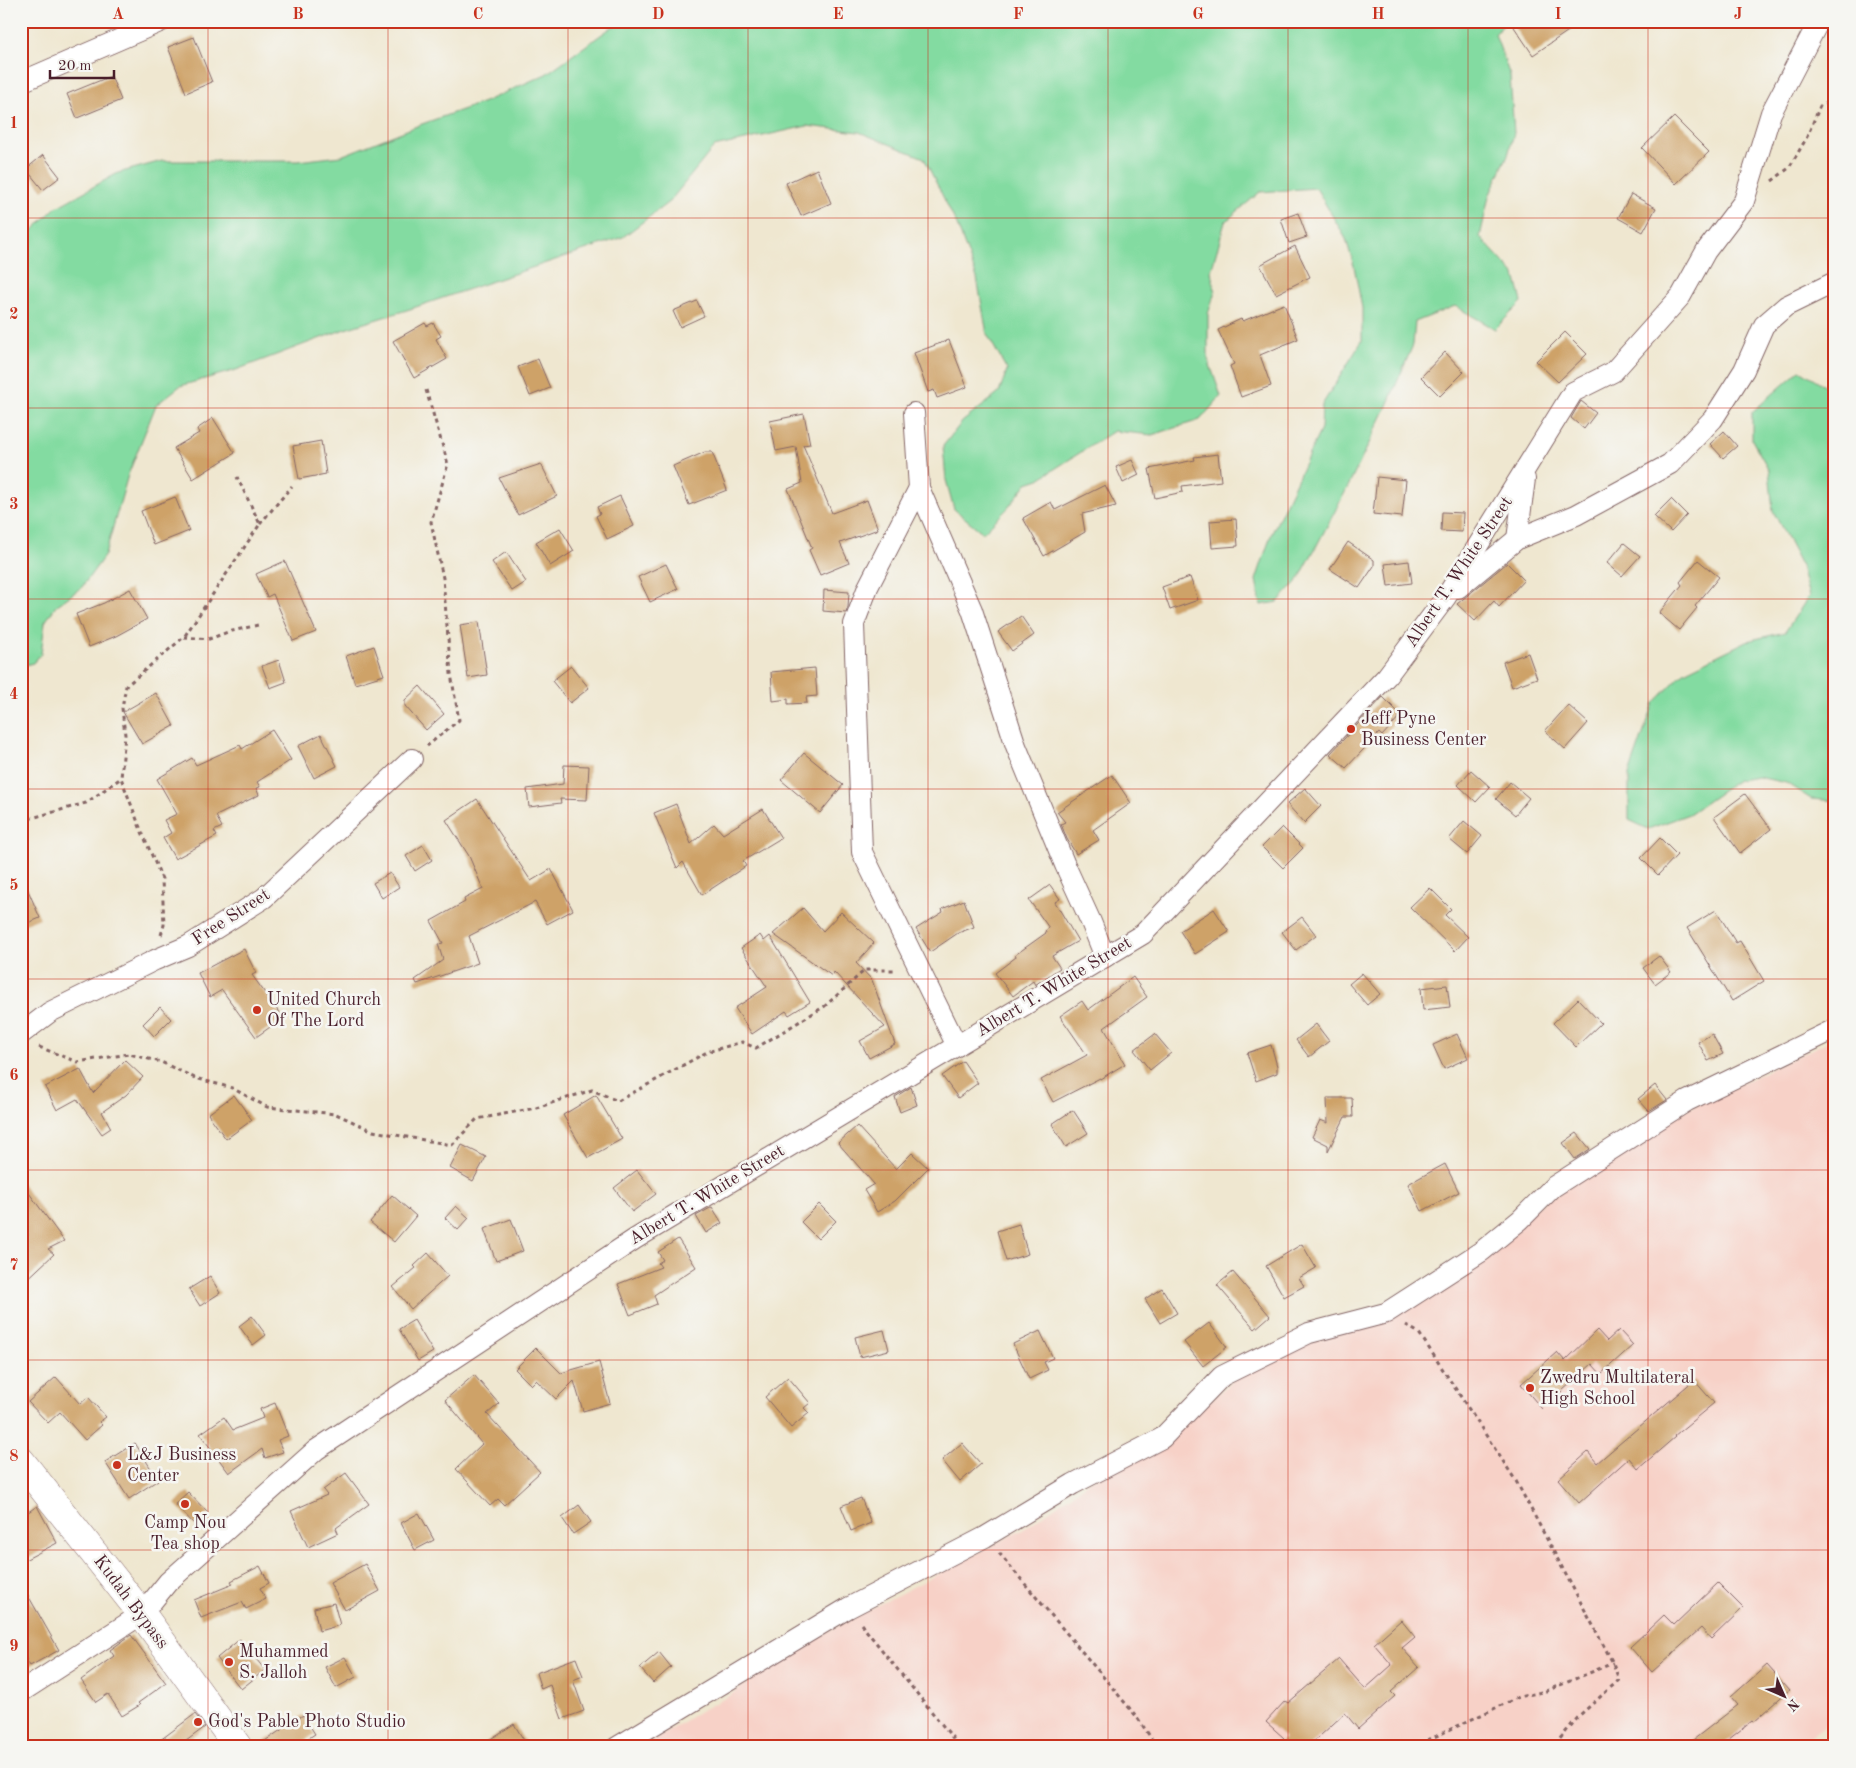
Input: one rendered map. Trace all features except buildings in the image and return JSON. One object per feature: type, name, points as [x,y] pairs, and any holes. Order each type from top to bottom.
[{"type":"street","points":[[21,82],[162,21]]},
{"type":"street","name":"Albert T. White Street","points":[[21,1692],[142,1614],[168,1582],[316,1450],[635,1239],[1143,934],[1386,676],[1446,597],[1527,470],[1573,392],[1614,372],[1681,296],[1706,251],[1744,201],[1771,113],[1819,21]]},
{"type":"street","points":[[1446,597],[1473,577],[1517,539],[1576,515],[1670,464],[1713,420],[1744,370],[1764,325],[1786,306],[1835,282]]},
{"type":"street","points":[[914,413],[919,488],[972,610],[1016,746],[1064,865],[1091,922],[1105,958]]},
{"type":"street","points":[[1517,539],[1527,470]]},
{"type":"street","points":[[919,488],[868,587],[854,624],[862,852],[957,1046]]},
{"type":"street","name":"Free Street","points":[[26,1041],[50,1012],[155,960],[188,946],[264,898],[412,760]]},
{"type":"street","points":[[617,1747],[848,1608],[985,1537],[1074,1484],[1162,1438],[1222,1376],[1309,1333],[1386,1313],[1482,1251],[1520,1220],[1553,1187],[1687,1101],[1835,1030]]},
{"type":"street","name":"Kudah Bypass","points":[[21,1461],[142,1614],[238,1747]]},
{"type":"path","points":[[1744,201],[1789,168],[1806,139],[1820,106],[1835,100]]},
{"type":"path","points":[[412,760],[458,720],[451,674],[443,578],[431,522],[448,464],[426,390]]},
{"type":"path","points":[[237,477],[260,524]]},
{"type":"path","points":[[155,960],[164,925],[162,879],[121,778],[125,735],[122,708],[126,686],[184,637],[260,524],[292,486]]},
{"type":"path","points":[[184,637],[209,639],[228,632],[258,625]]},
{"type":"path","points":[[21,821],[86,802],[121,778]]},
{"type":"path","points":[[26,1041],[77,1062],[129,1054],[162,1062],[195,1078],[232,1088],[267,1107],[336,1114],[373,1131],[452,1145],[477,1119],[536,1108],[592,1090],[618,1101],[707,1052],[742,1042],[756,1048],[825,1006],[865,970],[903,970],[923,979]]},
{"type":"path","points":[[1386,1313],[1419,1333],[1472,1413],[1516,1481],[1613,1663],[1619,1680],[1580,1715],[1553,1747]]},
{"type":"path","points":[[985,1537],[1137,1717],[1157,1747]]},
{"type":"path","points":[[848,1608],[960,1747]]},
{"type":"path","points":[[1413,1747],[1519,1696],[1546,1690],[1613,1663]]},
{"type":"shaded area","name":"Zwedru Multilateral High School","points":[[1835,1038],[1835,1718],[1795,1747],[644,1747],[700,1711],[727,1697],[829,1631],[1024,1529],[1214,1398],[1235,1378],[1298,1347],[1359,1327],[1558,1193],[1686,1110]]},
{"type":"green space","points":[[625,21],[1507,21],[1495,34],[1510,76],[1514,133],[1508,155],[1489,196],[1480,237],[1515,275],[1522,302],[1495,329],[1455,306],[1415,322],[1413,345],[1386,408],[1351,481],[1299,579],[1278,602],[1261,605],[1256,580],[1271,535],[1321,429],[1322,405],[1362,341],[1362,308],[1354,266],[1346,239],[1316,188],[1260,192],[1225,222],[1211,271],[1215,292],[1208,314],[1208,359],[1221,396],[1200,420],[1152,435],[1114,431],[1039,479],[1027,483],[1008,508],[983,533],[954,509],[946,480],[943,446],[962,422],[999,393],[1007,370],[987,334],[977,278],[957,225],[924,158],[859,132],[807,126],[714,147],[670,201],[623,237],[345,329],[236,370],[180,386],[156,405],[128,475],[105,555],[82,587],[56,606],[45,622],[41,654],[33,663],[21,666],[21,242],[55,208],[118,173],[162,161],[298,161],[341,156],[484,102],[546,74],[612,27]]},
{"type":"green space","points":[[1800,370],[1835,392],[1835,801],[1811,799],[1786,783],[1758,777],[1738,780],[1689,814],[1648,829],[1629,820],[1629,774],[1654,703],[1684,672],[1747,641],[1785,632],[1809,596],[1800,563],[1773,511],[1769,470],[1752,440],[1752,412]]},
{"type":"place","name":"Jeff Pyne Business Center","points":[[1351,729]]},
{"type":"place","name":"United Church Of The Lord","points":[[257,1010]]},
{"type":"place","name":"Zwedru Multilateral High School","points":[[1530,1388]]},
{"type":"place","name":"L&J Business Center","points":[[117,1465]]},
{"type":"place","name":"Camp Nou Tea shop","points":[[185,1504]]},
{"type":"place","name":"Muhammed S. Jalloh","points":[[229,1662]]},
{"type":"place","name":"God's Pable Photo Studio","points":[[198,1722]]}]
